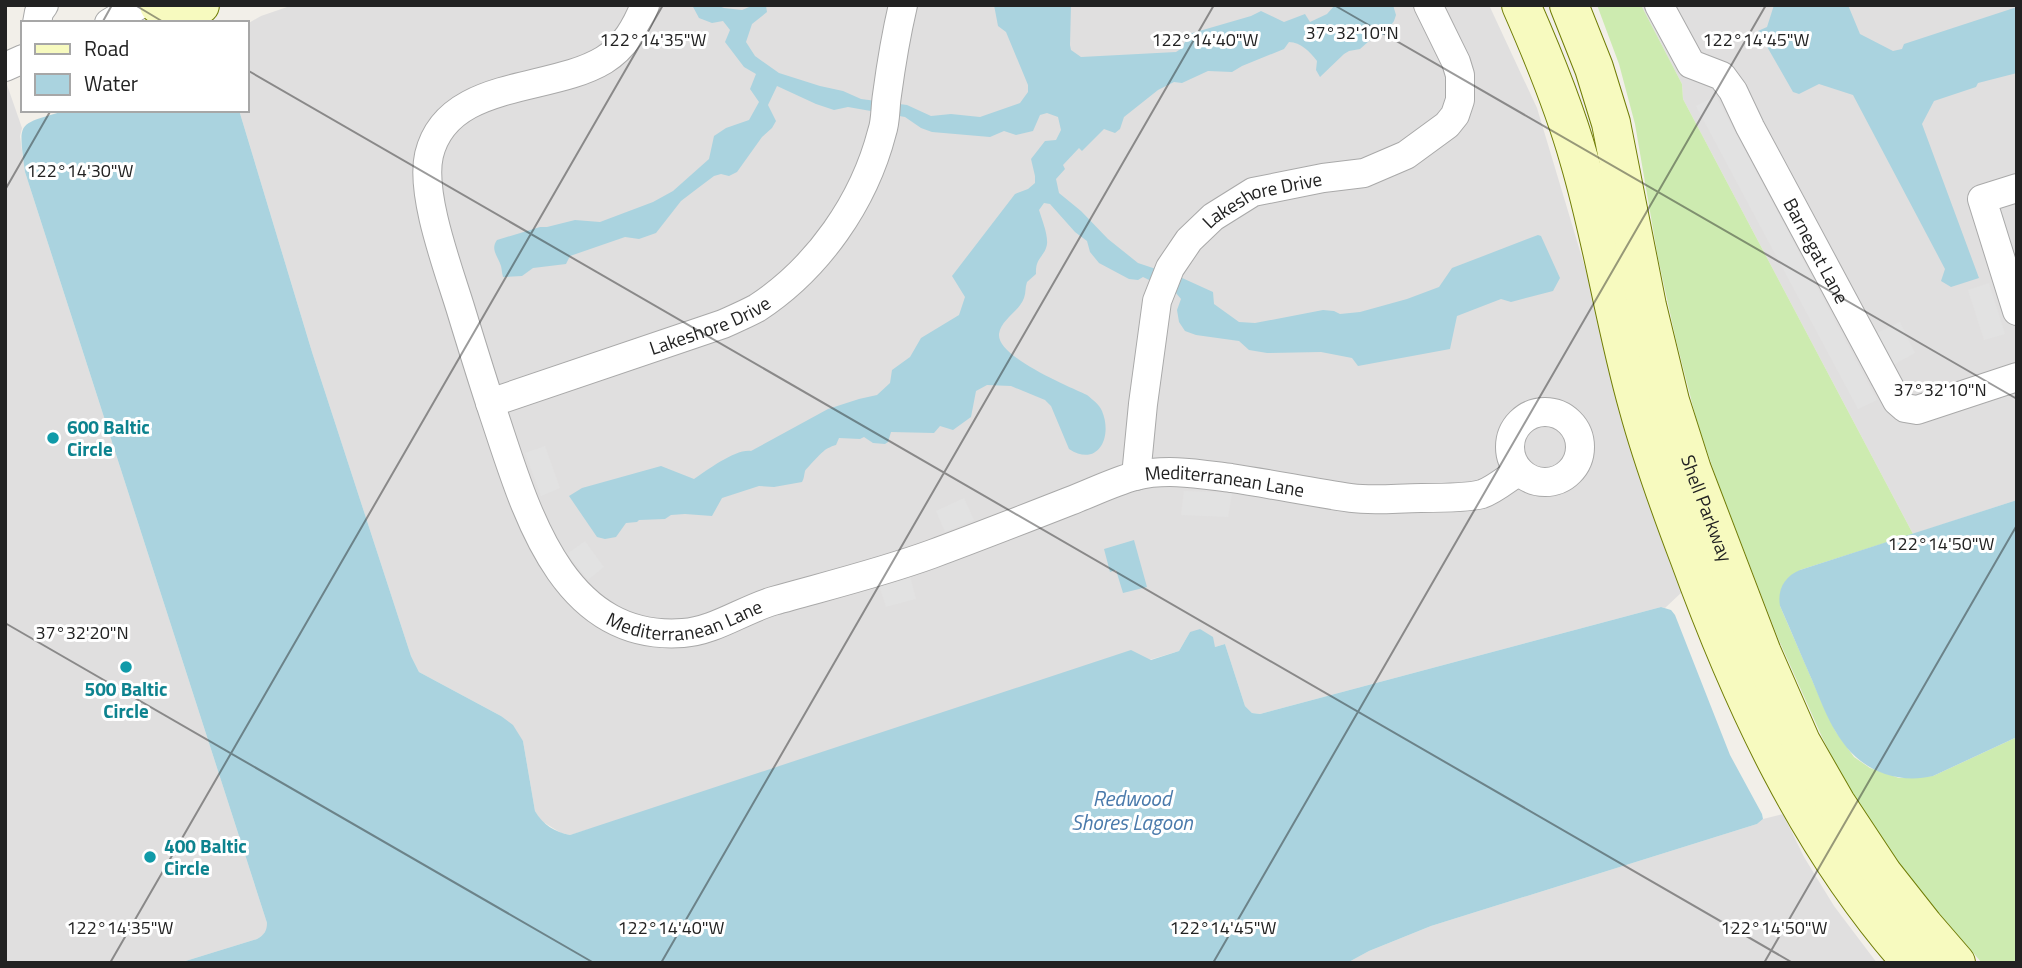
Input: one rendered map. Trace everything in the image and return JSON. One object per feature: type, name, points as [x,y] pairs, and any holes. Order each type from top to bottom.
[{"type":"street","points":[[37,21],[44,5]]},
{"type":"street","points":[[101,5],[108,21]]},
{"type":"street","points":[[112,21],[139,5]]},
{"type":"street","points":[[159,5],[175,10],[200,5]]},
{"type":"street","name":"Mediterranean Lane","points":[[645,5],[635,29],[606,60],[584,70],[478,100],[453,114],[435,137],[427,167],[436,228],[490,403],[527,509],[558,571],[607,615],[626,626],[652,633],[687,633],[704,629],[764,604],[926,556],[1136,476],[1181,471],[1357,499],[1438,498],[1482,494],[1519,471]]},
{"type":"street","name":"Lakeshore Drive","points":[[490,403],[723,324],[757,308],[797,276],[848,214],[870,171],[883,130],[896,34],[903,5]]},
{"type":"street","name":"Lakeshore Drive","points":[[1136,476],[1157,301],[1170,268],[1189,240],[1213,217],[1253,192],[1364,173],[1406,155],[1447,125],[1455,115],[1460,100],[1460,75],[1428,5]]},
{"type":"street","name":"Shell Parkway","points":[[1521,5],[1545,60],[1579,159],[1637,405],[1657,471],[1734,675],[1791,791],[1837,865],[1888,936],[1912,963]]},
{"type":"street","name":"Shell Parkway","points":[[1569,5],[1594,68],[1611,123],[1647,306],[1670,401],[1692,470],[1762,653],[1801,741],[1836,803],[1883,874],[1956,963]]},
{"type":"street","name":"Barnegat Lane","points":[[1659,5],[1691,64],[1722,76],[1733,91],[1896,401],[1905,408],[1917,410],[2017,377]]},
{"type":"street","points":[[5,67],[21,60]]},
{"type":"street","points":[[2017,188],[1982,199],[2017,311]]},
{"type":"shaded area","points":[[293,5],[1489,5],[1537,108],[1586,271],[1636,464],[1682,592],[1665,608],[1260,714],[1252,713],[1245,706],[1225,644],[1215,647],[1190,632],[1179,651],[570,835],[561,833],[540,820],[535,811],[523,741],[501,716],[419,672],[411,656],[312,352],[240,112],[248,112],[248,23]]},
{"type":"shaded area","points":[[1641,5],[2017,5],[2017,500],[1913,534],[1683,99],[1682,84]]},
{"type":"shaded area","points":[[5,79],[22,128],[20,136],[25,172],[267,923],[267,929],[257,939],[179,963],[5,963]]},
{"type":"shaded area","points":[[1716,96],[1877,400],[1858,409],[1696,106]]},
{"type":"shaded area","points":[[1989,283],[2005,334],[1984,340],[1968,290]]},
{"type":"shaded area","points":[[1900,322],[1915,353],[1893,365],[1877,333]]},
{"type":"shaded area","points":[[545,446],[560,488],[541,496],[525,453]]},
{"type":"shaded area","points":[[1184,491],[1232,493],[1228,517],[1181,515]]},
{"type":"shaded area","points":[[964,498],[974,520],[945,532],[936,511]]},
{"type":"shaded area","points":[[585,541],[604,567],[588,580],[567,554]]},
{"type":"shaded area","points":[[910,576],[916,599],[886,607],[879,585]]},
{"type":"shaded area","points":[[1783,814],[1804,857],[1834,906],[1877,963],[1347,963],[1369,951],[1431,926]]},
{"type":"green space","points":[[1597,5],[1641,5],[1682,84],[1683,99],[1913,534],[1800,570],[1780,606],[1836,732],[1854,757],[1870,768],[1899,778],[1933,776],[2017,737],[2017,963],[1982,963],[1893,856],[1850,792],[1778,638],[1697,422],[1658,258],[1635,124],[1619,64]]},
{"type":"water","points":[[692,5],[716,5],[742,10],[754,5],[766,6],[767,12],[752,24],[746,42],[755,56],[779,73],[843,91],[861,99],[907,105],[931,116],[951,114],[980,117],[1020,103],[1028,92],[1028,85],[1006,32],[998,26],[994,5],[1071,5],[1070,45],[1071,50],[1081,57],[1176,52],[1182,48],[1189,34],[1261,11],[1284,22],[1305,14],[1310,22],[1327,14],[1335,5],[1393,5],[1396,15],[1384,35],[1377,34],[1360,49],[1344,54],[1320,77],[1316,70],[1317,61],[1311,54],[1301,46],[1289,42],[1284,49],[1232,72],[1208,71],[1158,90],[1124,117],[1120,129],[1115,133],[1104,129],[1082,151],[1079,148],[1063,165],[1065,169],[1056,179],[1059,193],[1138,263],[1213,292],[1214,304],[1239,322],[1255,323],[1323,310],[1340,314],[1360,312],[1407,299],[1439,287],[1452,268],[1538,235],[1541,236],[1560,278],[1553,291],[1511,302],[1501,299],[1457,316],[1450,349],[1358,366],[1352,358],[1321,352],[1267,353],[1249,350],[1239,341],[1185,331],[1179,322],[1177,310],[1181,299],[1176,293],[1143,277],[1138,280],[1129,279],[1099,263],[1090,252],[1087,241],[1075,232],[1050,204],[1044,203],[1039,210],[1047,236],[1046,248],[1037,264],[1036,274],[1027,282],[1022,303],[1003,324],[999,334],[1001,343],[1021,361],[1087,395],[1099,406],[1106,431],[1100,447],[1095,452],[1088,455],[1079,454],[1069,449],[1051,406],[1045,400],[1011,386],[987,385],[976,391],[971,417],[953,430],[940,426],[934,433],[891,432],[885,444],[873,443],[864,437],[839,438],[836,445],[825,450],[805,471],[802,482],[774,487],[759,486],[722,498],[712,516],[685,514],[671,515],[665,519],[639,520],[626,523],[616,537],[597,537],[569,496],[582,488],[661,466],[694,479],[737,453],[751,451],[828,409],[877,395],[890,383],[892,370],[910,357],[921,338],[959,315],[965,297],[952,276],[1015,194],[1035,183],[1031,159],[1045,141],[1056,140],[1061,130],[1058,117],[1047,113],[1040,115],[1033,131],[1016,135],[1004,131],[990,137],[932,132],[905,117],[848,107],[834,110],[777,86],[768,105],[776,121],[737,172],[729,176],[714,176],[698,188],[681,201],[656,233],[639,239],[625,237],[570,256],[566,264],[533,268],[522,276],[503,277],[494,250],[497,240],[575,220],[600,222],[653,202],[673,191],[709,159],[714,136],[726,128],[749,120],[759,102],[750,89],[756,74],[744,67],[725,42],[730,30],[723,21],[712,23],[699,18]]},
{"type":"water","points":[[1774,5],[1848,5],[1860,34],[1893,51],[1902,49],[1904,44],[2017,7],[2017,73],[1978,83],[1976,87],[1934,101],[1922,124],[1979,278],[1951,287],[1941,281],[1945,269],[1853,95],[1819,84],[1799,94],[1793,92],[1758,31],[1767,27]]},
{"type":"water","name":"Redwood Shores Lagoon","points":[[61,112],[240,112],[312,352],[411,656],[419,672],[513,725],[523,741],[535,811],[546,824],[559,832],[570,835],[1131,650],[1151,660],[1179,651],[1190,632],[1200,629],[1213,637],[1215,647],[1225,644],[1245,706],[1252,713],[1260,714],[1661,607],[1671,610],[1675,615],[1730,755],[1763,819],[1757,824],[1431,926],[1369,951],[1347,963],[179,963],[257,939],[265,932],[267,923],[25,172],[22,133],[30,122]]},
{"type":"water","points":[[2017,500],[2017,737],[1933,776],[1903,778],[1870,767],[1847,748],[1824,709],[1780,606],[1783,584],[1800,570]]},
{"type":"water","points":[[1134,540],[1147,587],[1123,593],[1116,570],[1110,572],[1104,549]]},
{"type":"place","name":"600 Baltic Circle","points":[[53,438]]},
{"type":"place","name":"500 Baltic Circle","points":[[126,667]]},
{"type":"place","name":"400 Baltic Circle","points":[[150,857]]}]
